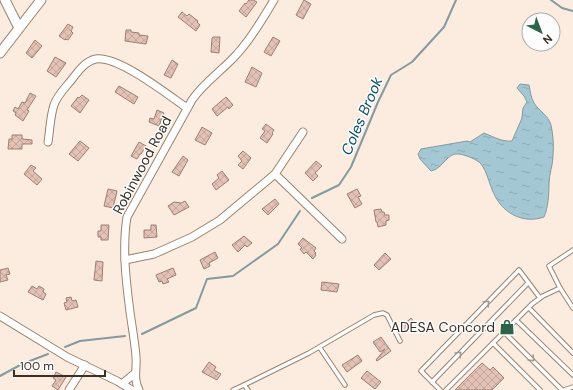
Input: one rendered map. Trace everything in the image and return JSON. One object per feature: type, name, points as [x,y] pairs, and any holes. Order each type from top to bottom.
[{"type":"street","points":[[5,0],[19,28]]},
{"type":"street","points":[[0,53],[41,0]]},
{"type":"street","name":"Robinwood Road","points":[[139,390],[135,384],[134,374],[136,357],[125,260],[124,232],[126,217],[198,91],[229,63],[246,43],[274,0]]},
{"type":"street","points":[[48,142],[54,105],[57,98],[78,71],[88,62],[96,59],[106,59],[126,67],[187,108]]},
{"type":"street","points":[[125,260],[154,254],[209,227],[231,212],[275,174],[303,132]]},
{"type":"street","points":[[275,174],[342,239]]},
{"type":"street","points":[[0,316],[67,357],[132,390]]},
{"type":"street","points":[[69,390],[85,365]]},
{"type":"street","points":[[122,384],[134,374]]},
{"type":"lane","points":[[573,250],[549,266],[560,288],[573,308]]},
{"type":"lane","points":[[440,390],[421,371],[519,270],[540,298]]},
{"type":"lane","points":[[432,382],[528,283]]},
{"type":"lane","points":[[446,390],[528,308],[540,298],[560,288]]},
{"type":"lane","points":[[528,308],[573,353]]},
{"type":"lane","points":[[233,390],[320,348],[374,315],[383,313],[387,315],[400,340]]},
{"type":"lane","points":[[516,320],[573,375]]},
{"type":"lane","points":[[504,332],[565,390],[573,387]]},
{"type":"lane","points":[[493,344],[540,390]]},
{"type":"lane","points":[[320,348],[345,385]]},
{"type":"lane","points":[[464,372],[469,376]]},
{"type":"lane","points":[[244,385],[248,390]]},
{"type":"water","points":[[520,84],[529,85],[534,103],[550,122],[553,136],[553,159],[549,180],[547,205],[544,217],[537,219],[515,216],[504,208],[495,196],[483,167],[474,159],[468,156],[455,154],[448,158],[435,170],[431,171],[420,159],[418,154],[421,149],[467,141],[470,142],[484,133],[501,140],[512,141],[522,118],[523,108],[527,102],[517,88]]},
{"type":"building","points":[[249,0],[257,2],[246,17],[239,11]]},
{"type":"building","points":[[304,0],[311,4],[303,19],[296,15]]},
{"type":"building","points":[[182,12],[187,16],[189,14],[198,21],[197,22],[200,25],[196,31],[178,17]]},
{"type":"building","points":[[68,24],[73,27],[71,31],[73,33],[68,40],[65,40],[59,36]]},
{"type":"building","points":[[126,30],[139,33],[139,35],[148,36],[146,44],[125,41]]},
{"type":"building","points":[[213,37],[220,37],[219,53],[211,52]]},
{"type":"building","points":[[273,37],[280,41],[271,56],[264,52]]},
{"type":"building","points":[[35,40],[42,46],[32,58],[26,53]]},
{"type":"building","points":[[55,57],[66,63],[56,77],[47,71]]},
{"type":"building","points":[[172,60],[178,64],[171,78],[164,75]]},
{"type":"building","points":[[252,67],[262,73],[256,87],[245,82]]},
{"type":"building","points":[[119,86],[138,97],[134,104],[115,92]]},
{"type":"building","points":[[30,93],[36,96],[27,110],[29,111],[23,121],[15,115],[16,113],[13,111],[15,107],[18,109],[22,102],[25,103]]},
{"type":"building","points":[[82,95],[89,100],[80,113],[71,106],[78,97],[79,98]]},
{"type":"building","points":[[226,97],[233,105],[217,116],[212,109]]},
{"type":"building","points":[[157,110],[164,113],[159,126],[149,122],[150,118],[154,119]]},
{"type":"building","points":[[266,124],[274,130],[267,143],[260,138],[265,131],[262,129]]},
{"type":"building","points":[[202,127],[212,133],[205,145],[195,140]]},
{"type":"building","points":[[12,135],[22,135],[22,139],[32,140],[32,144],[22,144],[22,149],[8,149],[9,139],[12,139]]},
{"type":"building","points":[[80,141],[89,148],[78,161],[69,154]]},
{"type":"building","points":[[139,142],[146,146],[137,159],[131,156]]},
{"type":"building","points":[[243,151],[251,158],[243,169],[238,165],[242,161],[238,156]]},
{"type":"building","points":[[183,156],[188,160],[179,176],[172,172]]},
{"type":"building","points":[[316,161],[322,166],[315,173],[318,176],[313,181],[305,173]]},
{"type":"building","points":[[31,165],[36,168],[33,171],[42,179],[37,185],[24,174]]},
{"type":"building","points":[[222,171],[229,180],[216,190],[212,184],[219,178],[217,175]]},
{"type":"building","points":[[108,189],[117,191],[113,208],[104,206]]},
{"type":"building","points":[[357,189],[361,196],[358,197],[362,204],[355,208],[347,194]]},
{"type":"building","points":[[275,199],[279,204],[268,215],[262,209]]},
{"type":"building","points":[[185,201],[189,207],[174,215],[168,206],[174,202],[181,203]]},
{"type":"building","points":[[381,209],[385,215],[389,215],[389,220],[386,221],[386,225],[378,227],[374,210]]},
{"type":"building","points":[[101,225],[109,225],[108,240],[101,240],[101,237],[98,237],[98,231],[101,231]]},
{"type":"building","points":[[151,225],[156,225],[157,237],[144,238],[144,230],[151,230]]},
{"type":"building","points":[[244,236],[252,243],[247,247],[245,245],[238,252],[232,245]]},
{"type":"building","points":[[303,238],[316,248],[314,251],[316,255],[313,259],[306,252],[304,254],[300,249],[302,248],[298,244]]},
{"type":"building","points":[[215,252],[218,258],[209,263],[210,266],[204,269],[200,260]]},
{"type":"building","points":[[385,253],[391,259],[379,270],[374,265]]},
{"type":"building","points":[[96,261],[103,262],[102,281],[94,280]]},
{"type":"building","points":[[8,268],[10,274],[6,275],[8,280],[0,282],[0,270]]},
{"type":"building","points":[[173,268],[176,275],[167,279],[169,282],[163,284],[162,281],[159,282],[156,275]]},
{"type":"building","points":[[322,282],[339,284],[337,292],[321,290]]},
{"type":"building","points":[[32,286],[37,289],[39,286],[44,289],[43,292],[46,294],[43,300],[28,292]]},
{"type":"building","points":[[71,297],[72,301],[76,300],[78,307],[66,310],[64,303],[67,302],[66,298]]},
{"type":"building","points":[[411,318],[414,322],[402,333],[399,329]]},
{"type":"building","points":[[381,337],[391,351],[377,361],[376,360],[385,349],[380,352],[373,342]]},
{"type":"building","points":[[358,355],[362,361],[347,372],[342,365]]},
{"type":"building","points":[[209,362],[216,367],[214,370],[221,374],[217,380],[202,372]]},
{"type":"building","points":[[482,363],[490,370],[493,367],[504,378],[492,390],[455,390]]},
{"type":"building","points":[[367,371],[381,382],[375,389],[361,378]]},
{"type":"building","points":[[56,372],[66,377],[58,390],[52,386],[56,380],[53,378]]},
{"type":"waterway","name":"Coles Brook","points":[[312,198],[339,185],[351,167],[391,75],[412,62],[444,27],[456,0]]},
{"type":"waterway","name":"Coles Brook","points":[[551,0],[562,8],[573,11]]},
{"type":"waterway","name":"Coles Brook","points":[[142,334],[196,308],[207,279],[233,276],[278,244],[300,211]]},
{"type":"waterway","name":"Coles Brook","points":[[65,347],[80,341],[125,336]]},
{"type":"waterway","name":"Coles Brook","points":[[0,376],[22,364],[48,354]]},
{"type":"place","name":"ADESA Concord","points":[[507,327]]}]
